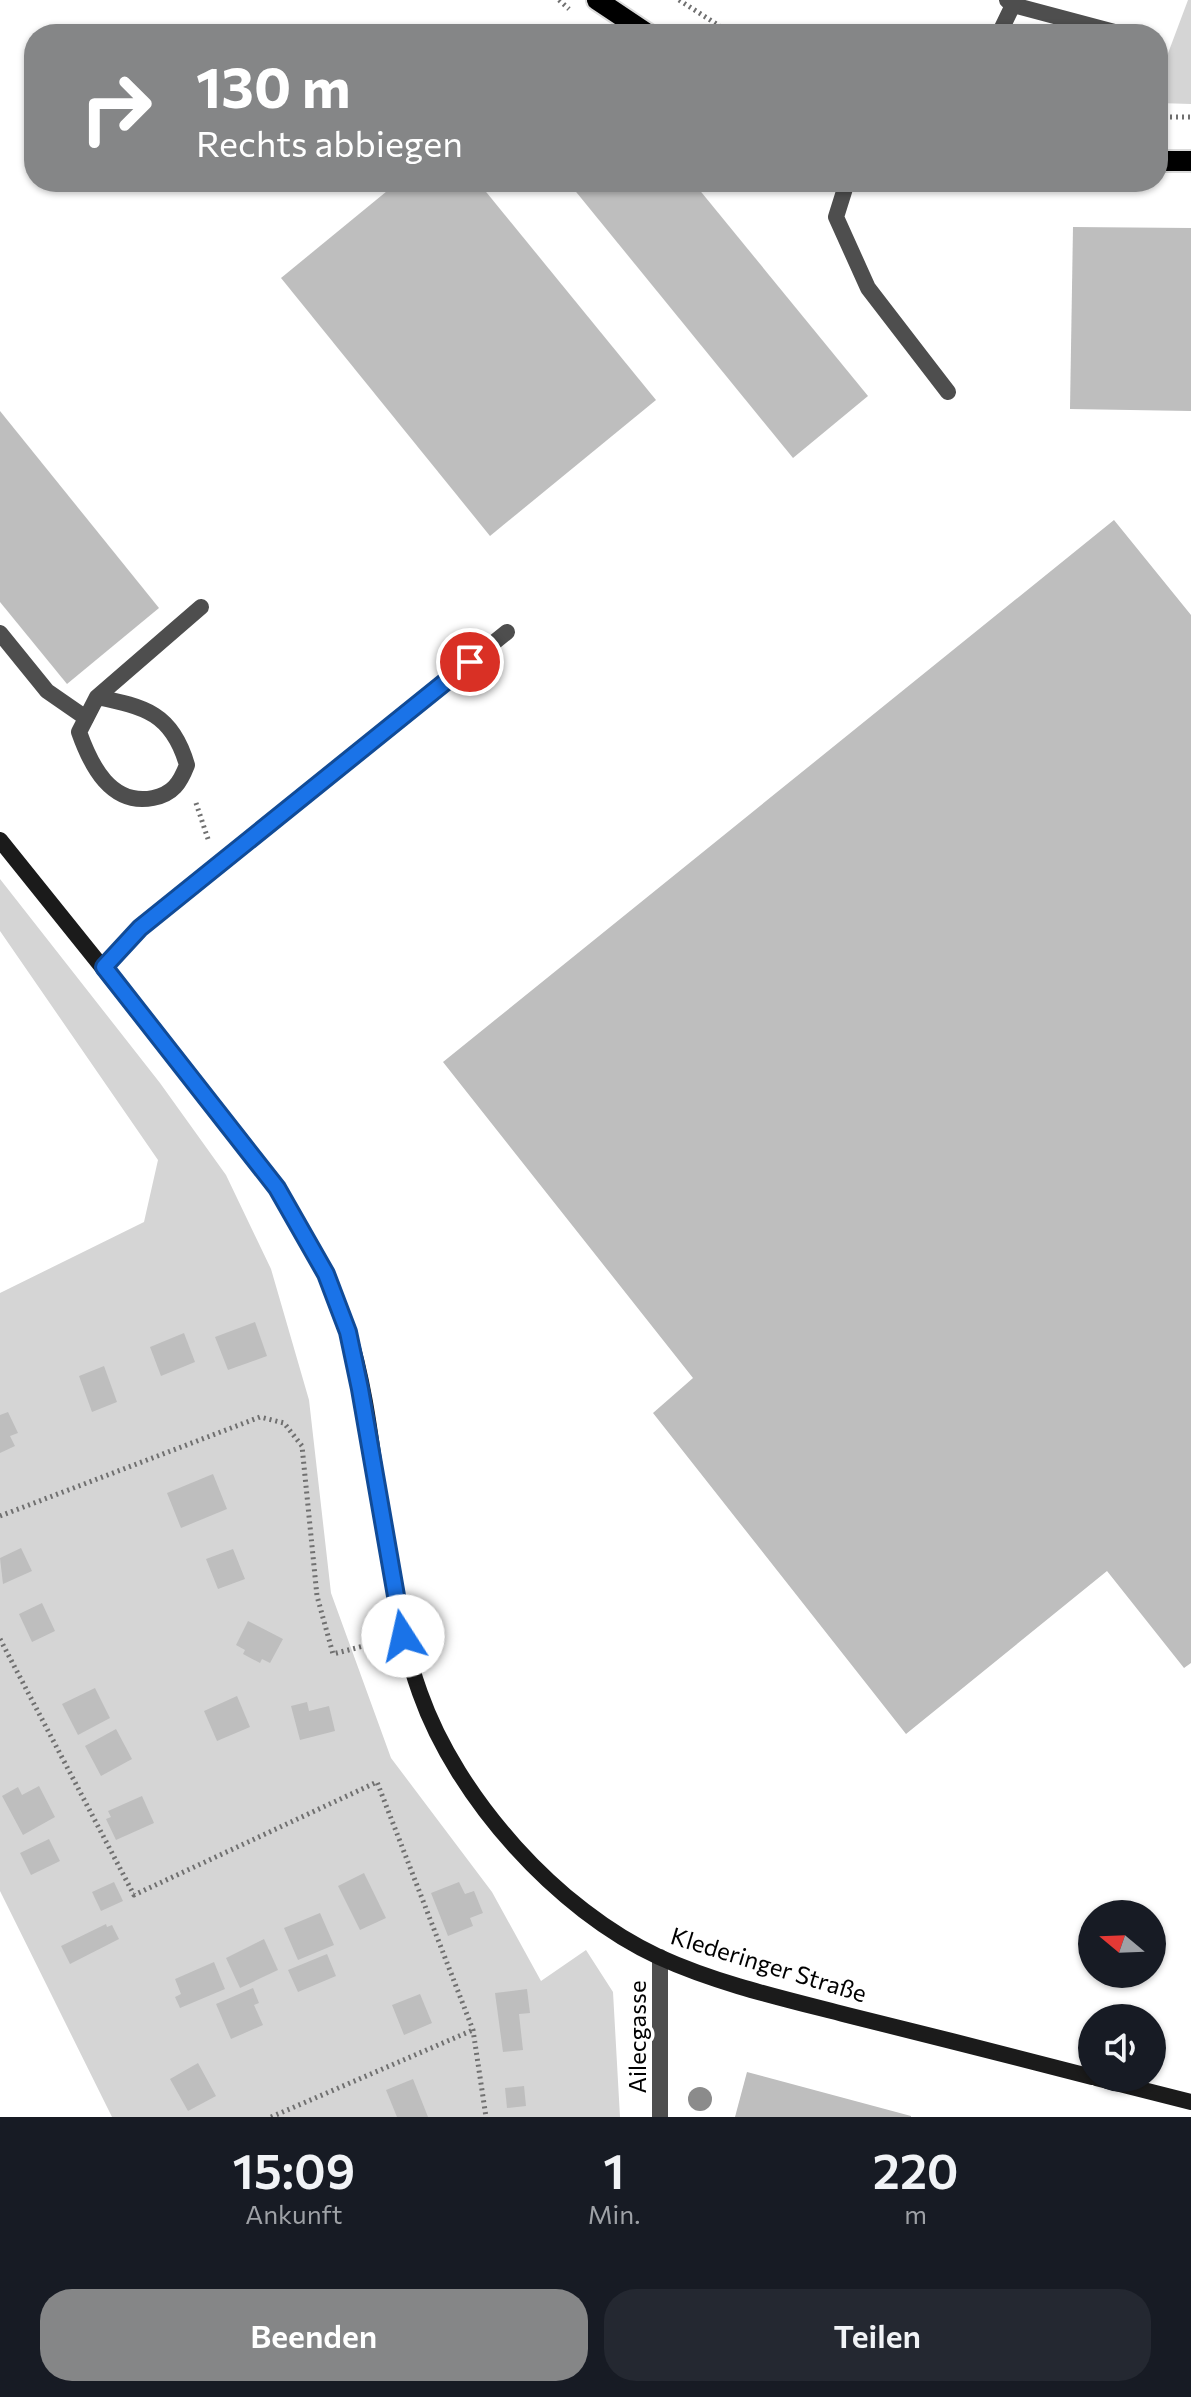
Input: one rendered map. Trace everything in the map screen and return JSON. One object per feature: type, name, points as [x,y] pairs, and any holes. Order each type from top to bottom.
[{"type":"main road","points":[[597,0],[633,24]]},
{"type":"main road","points":[[1168,161],[1191,161]]},
{"type":"street","points":[[1003,24],[1010,3],[1086,24]]},
{"type":"street","points":[[844,192],[836,217],[868,288],[948,392]]},
{"type":"street","points":[[97,697],[154,713],[171,728],[187,765],[180,782],[172,791],[155,798],[120,795],[95,769],[79,732],[97,697],[201,607]]},
{"type":"street","points":[[104,967],[140,928],[507,632]]},
{"type":"street","points":[[0,633],[47,691],[86,718]]},
{"type":"street","name":"Klederinger Straße","points":[[0,840],[277,1188],[326,1274],[348,1332],[403,1636],[435,1729],[475,1797],[509,1839],[575,1903],[660,1957],[774,1996],[1078,2074]]},
{"type":"street","name":"Ailecgasse","points":[[660,1957],[660,2117]]},
{"type":"street","name":"Klederinger Straße","points":[[1151,2092],[1191,2102]]},
{"type":"path","points":[[679,0],[716,24]]},
{"type":"path","points":[[1168,117],[1191,117]]},
{"type":"path","points":[[180,782],[199,810],[217,866]]},
{"type":"path","points":[[0,1516],[260,1417],[272,1419],[296,1434],[302,1446],[317,1596],[333,1654],[403,1636]]},
{"type":"path","points":[[0,1639],[134,1895],[377,1782],[473,2030],[486,2117]]},
{"type":"path","points":[[271,2117],[473,2030]]},
{"type":"shaded area","points":[[1188,0],[1191,0],[1191,104],[1168,103],[1168,53]]},
{"type":"shaded area","points":[[0,879],[160,1083],[226,1175],[271,1269],[309,1400],[331,1593],[391,1758],[492,1892],[541,1981],[586,1950],[613,1992],[620,2117],[112,2117],[0,1891],[0,1293],[144,1222],[158,1160],[0,931]]},
{"type":"building","points":[[386,192],[486,192],[656,400],[490,536],[281,278]]},
{"type":"building","points":[[576,192],[701,192],[868,396],[793,458]]},
{"type":"building","points":[[1073,227],[1191,228],[1191,411],[1070,409]]},
{"type":"building","points":[[0,411],[159,608],[67,684],[0,602]]},
{"type":"building","points":[[1114,520],[1191,615],[1191,1663],[1184,1668],[1107,1571],[906,1734],[653,1413],[693,1378],[443,1062]]},
{"type":"building","points":[[255,1322],[267,1356],[228,1370],[215,1337]]},
{"type":"building","points":[[184,1333],[195,1362],[161,1376],[150,1347]]},
{"type":"building","points":[[104,1366],[117,1402],[92,1412],[79,1376]]},
{"type":"building","points":[[8,1412],[18,1433],[10,1436],[15,1446],[0,1453],[0,1415]]},
{"type":"building","points":[[213,1474],[227,1509],[181,1528],[167,1493]]},
{"type":"building","points":[[21,1548],[32,1571],[3,1584],[0,1558]]},
{"type":"building","points":[[233,1549],[245,1579],[218,1589],[206,1559]]},
{"type":"building","points":[[42,1603],[55,1631],[32,1642],[19,1614]]},
{"type":"building","points":[[248,1621],[283,1639],[270,1663],[262,1659],[260,1663],[243,1654],[245,1650],[236,1645]]},
{"type":"building","points":[[95,1688],[110,1718],[78,1735],[62,1704]]},
{"type":"building","points":[[237,1696],[250,1727],[217,1741],[204,1711]]},
{"type":"building","points":[[307,1702],[309,1711],[329,1706],[335,1731],[300,1740],[291,1706]]},
{"type":"building","points":[[116,1729],[132,1759],[101,1776],[85,1746]]},
{"type":"building","points":[[39,1786],[55,1817],[23,1835],[2,1796],[18,1787],[22,1795]]},
{"type":"building","points":[[142,1796],[154,1823],[116,1840],[106,1819],[111,1817],[108,1811]]},
{"type":"building","points":[[49,1839],[60,1861],[31,1875],[20,1853]]},
{"type":"building","points":[[364,1873],[386,1918],[360,1930],[338,1886]]},
{"type":"building","points":[[114,1882],[123,1901],[101,1911],[92,1892]]},
{"type":"building","points":[[459,1882],[465,1894],[474,1891],[483,1913],[470,1918],[473,1926],[448,1936],[431,1893]]},
{"type":"building","points":[[320,1913],[334,1945],[298,1960],[284,1928]]},
{"type":"building","points":[[106,1924],[107,1927],[112,1925],[119,1939],[70,1964],[61,1946]]},
{"type":"building","points":[[264,1939],[278,1970],[240,1988],[226,1958]]},
{"type":"building","points":[[327,1954],[336,1976],[298,1992],[288,1970]]},
{"type":"building","points":[[214,1962],[225,1989],[180,2008],[175,1997],[181,1994],[175,1979]]},
{"type":"building","points":[[253,1988],[259,2003],[254,2005],[263,2025],[231,2039],[216,2004]]},
{"type":"building","points":[[527,1989],[530,2013],[519,2014],[523,2050],[503,2052],[495,1993]]},
{"type":"building","points":[[420,1994],[432,2023],[404,2035],[392,2005]]},
{"type":"building","points":[[198,2063],[216,2096],[188,2111],[170,2079]]},
{"type":"building","points":[[747,2072],[911,2116],[911,2117],[735,2117]]},
{"type":"building","points":[[413,2079],[428,2117],[397,2117],[386,2090]]},
{"type":"building","points":[[524,2086],[526,2106],[507,2108],[505,2088]]},
{"type":"route","points":[[403,1636],[348,1332],[326,1274],[277,1188],[104,967],[140,928],[470,662]]}]
